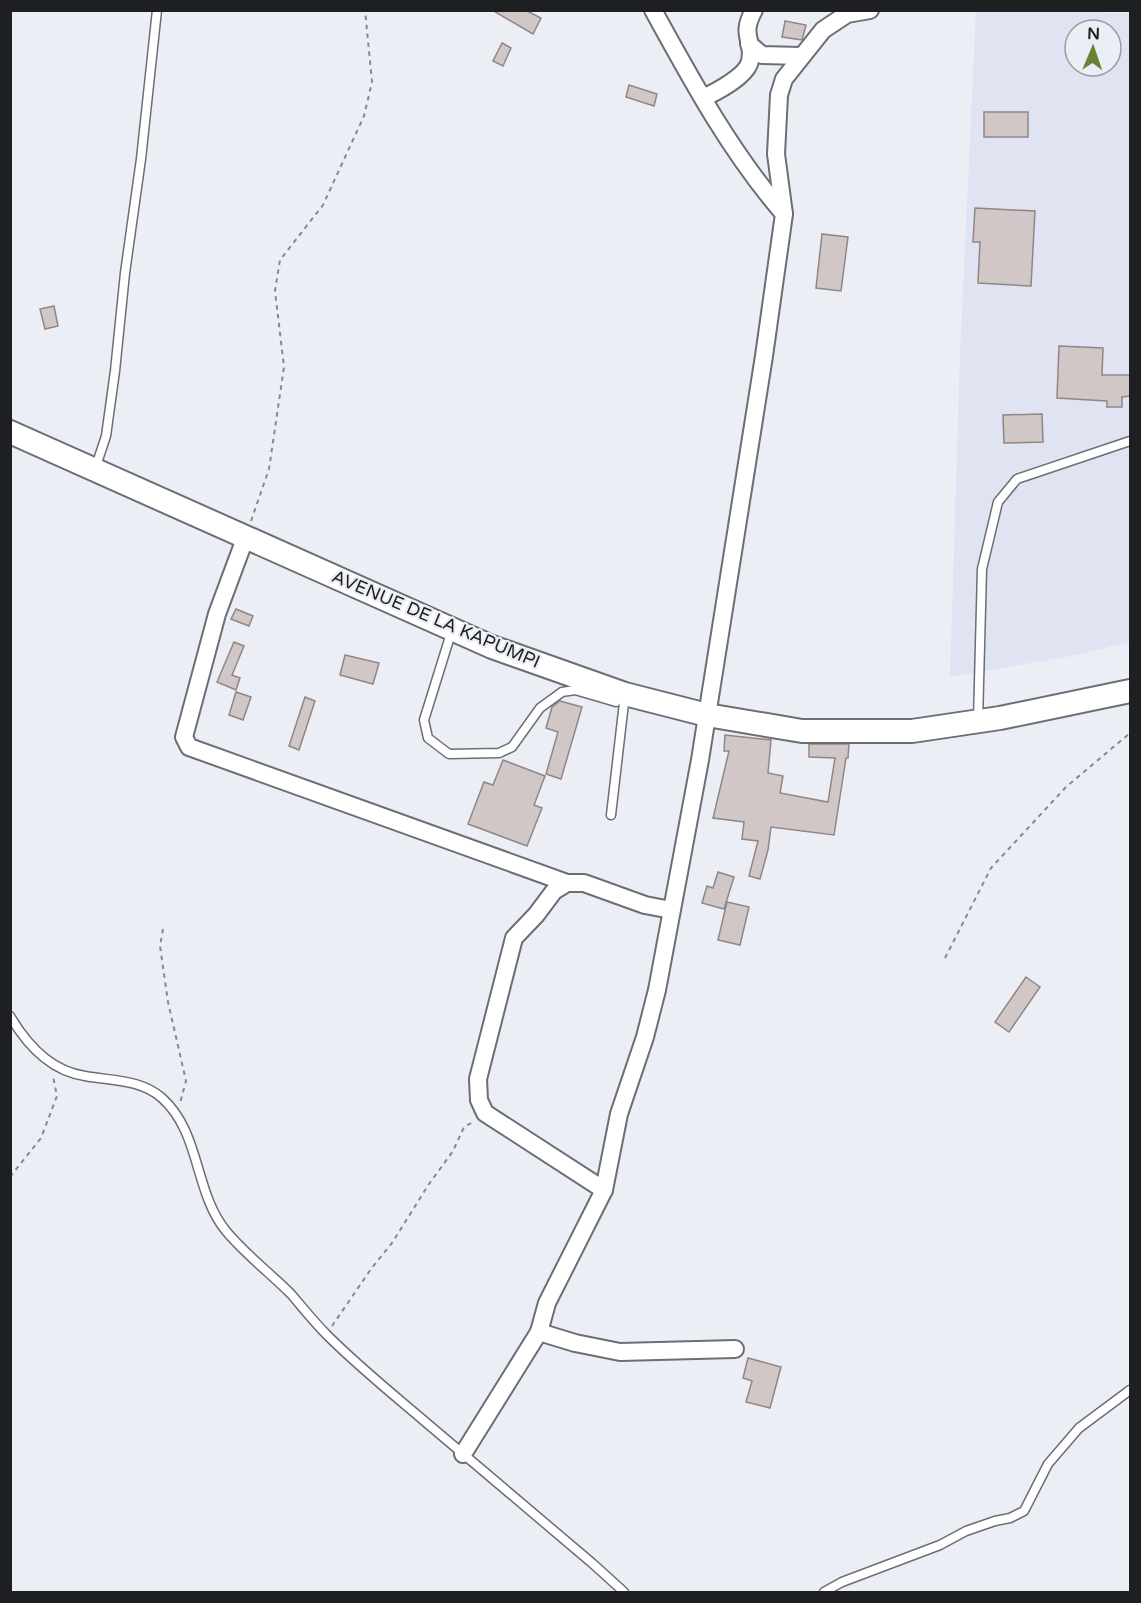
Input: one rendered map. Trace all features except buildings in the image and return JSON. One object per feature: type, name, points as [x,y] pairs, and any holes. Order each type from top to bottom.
[{"type":"main road","name":"AVENUE DE LA KAPUMPI","points":[[10,432],[492,648],[624,699],[707,716],[802,731],[912,731],[978,721],[1131,691]]},
{"type":"street","points":[[653,10],[737,154],[758,184],[784,214]]},
{"type":"street","points":[[703,98],[718,91],[747,68],[751,59],[746,32],[748,21],[754,10]]},
{"type":"street","points":[[463,1454],[539,1332],[547,1303],[604,1190],[619,1114],[645,1037],[654,999],[700,760],[764,356],[784,214],[776,154],[779,95],[784,80],[823,30],[847,14],[870,10]]},
{"type":"street","points":[[749,44],[762,55],[801,56]]},
{"type":"street","points":[[246,536],[212,634],[184,738],[189,747],[567,883],[584,883],[645,905],[671,910]]},
{"type":"street","points":[[567,883],[554,891],[514,938],[478,1079],[479,1100],[485,1113],[604,1190]]},
{"type":"street","points":[[539,1332],[575,1343],[620,1352],[735,1348]]},
{"type":"lane","points":[[95,470],[106,435],[115,371],[157,10]]},
{"type":"lane","points":[[978,721],[982,569],[998,502],[1017,479],[1131,441]]},
{"type":"lane","points":[[452,629],[424,720],[428,738],[449,754],[500,753],[512,747],[540,708],[562,692],[575,690],[624,699],[611,815]]},
{"type":"lane","points":[[10,1016],[29,1044],[50,1062],[74,1074],[132,1082],[146,1087],[160,1097],[177,1114],[189,1140],[207,1198],[226,1231],[290,1294],[326,1334],[369,1374],[592,1563],[624,1593]]},
{"type":"lane","points":[[824,1593],[842,1582],[940,1545],[966,1531],[1010,1518],[1024,1511],[1048,1464],[1079,1428],[1131,1390]]},
{"type":"path","points":[[246,536],[269,469],[284,367],[275,291],[280,260],[323,206],[364,116],[372,82],[364,10]]},
{"type":"path","points":[[945,958],[991,868],[1066,787],[1131,733]]},
{"type":"path","points":[[163,929],[160,946],[168,1002],[186,1082],[177,1114]]},
{"type":"path","points":[[10,1178],[41,1138],[57,1096],[50,1062]]},
{"type":"path","points":[[326,1334],[370,1269],[392,1243],[453,1151],[464,1127],[485,1113]]},
{"type":"shaded area","points":[[976,11],[1130,13],[1130,642],[1071,656],[950,677],[960,355]]}]
